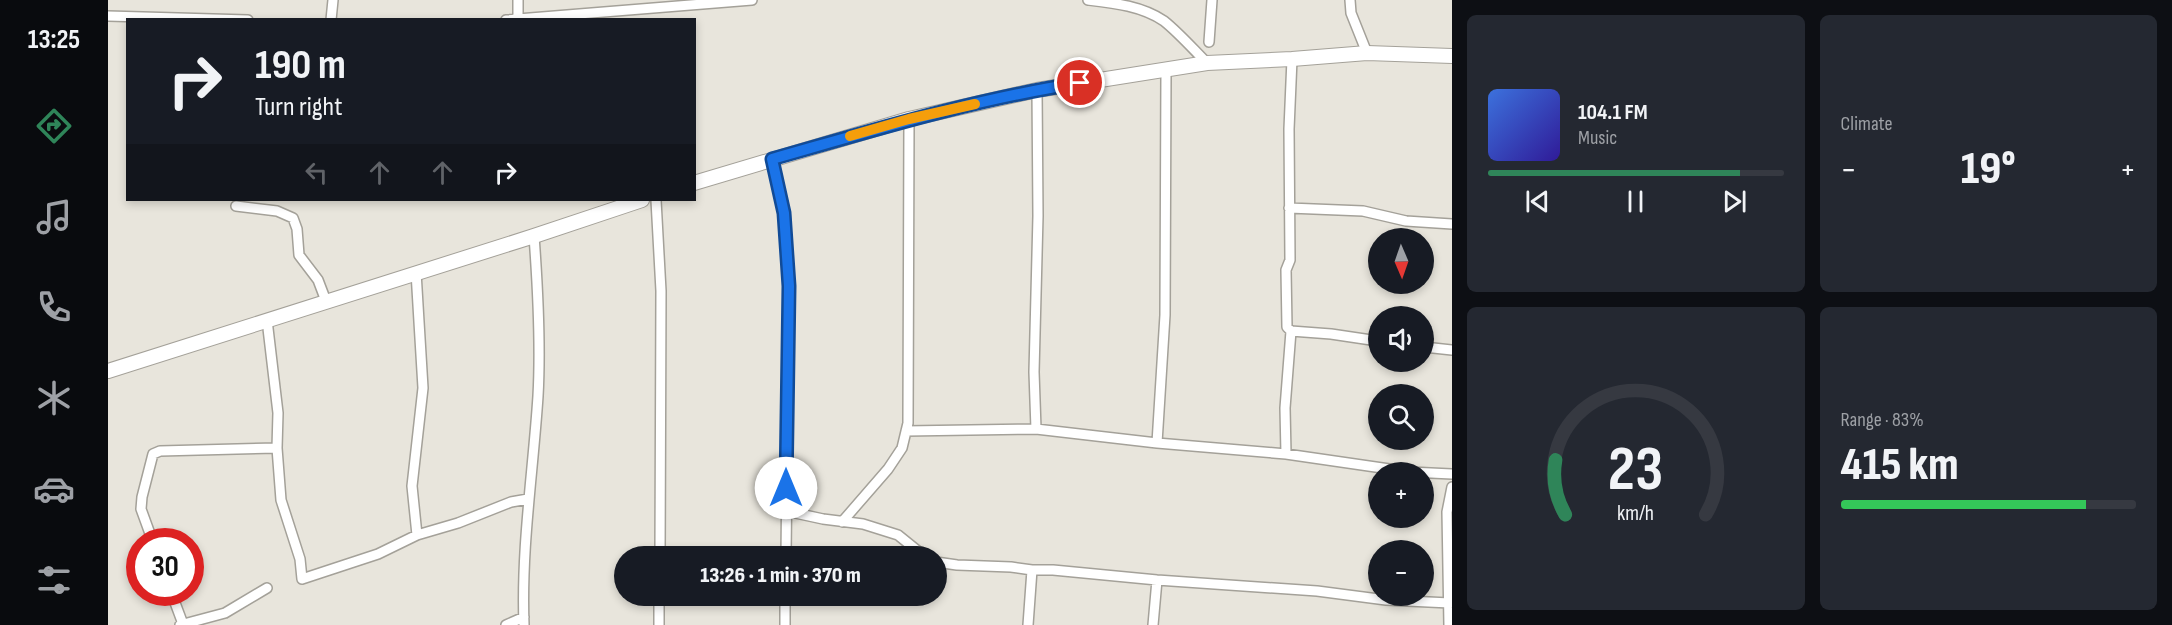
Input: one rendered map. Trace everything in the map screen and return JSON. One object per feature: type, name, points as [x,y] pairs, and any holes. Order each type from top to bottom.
[{"type":"main road","points":[[696,182],[909,119],[1037,90],[1207,63],[1292,59],[1367,52],[1452,56]]},
{"type":"main road","points":[[108,371],[639,201]]},
{"type":"street","points":[[331,18],[333,0]]},
{"type":"street","points":[[518,0],[518,18]]},
{"type":"street","points":[[530,18],[752,0]]},
{"type":"street","points":[[1088,0],[1118,3],[1143,11],[1163,21],[1207,63]]},
{"type":"street","points":[[1209,42],[1212,0]]},
{"type":"street","points":[[1350,0],[1351,13],[1367,52]]},
{"type":"street","points":[[108,16],[178,18]]},
{"type":"street","points":[[1292,59],[1289,129],[1290,260],[1286,270],[1287,327],[1291,331],[1368,340]]},
{"type":"street","points":[[1157,443],[1165,315],[1166,70]]},
{"type":"street","points":[[1036,429],[1034,372],[1038,216],[1037,90]]},
{"type":"street","points":[[842,522],[902,448],[908,423],[909,119]]},
{"type":"street","points":[[772,159],[784,213],[789,286],[786,546]]},
{"type":"street","points":[[656,201],[661,291],[660,546]]},
{"type":"street","points":[[236,206],[278,211],[293,218],[297,228],[299,255],[318,279],[326,301]]},
{"type":"street","points":[[1289,208],[1363,211],[1406,221],[1452,224]]},
{"type":"street","points":[[506,625],[524,621],[528,499],[535,434],[539,361],[539,308],[534,236]]},
{"type":"street","points":[[416,272],[423,388],[412,486],[417,535]]},
{"type":"street","points":[[267,320],[278,413],[277,448],[281,500],[300,559],[302,579],[378,554],[417,535],[458,523],[511,502],[528,499]]},
{"type":"street","points":[[1286,454],[1285,408],[1291,331]]},
{"type":"street","points":[[1434,348],[1452,350]]},
{"type":"street","points":[[906,431],[1036,429],[1157,443],[1286,454],[1410,472],[1452,474]]},
{"type":"street","points":[[148,528],[141,509],[153,454],[160,451],[277,448]]},
{"type":"street","points":[[1449,625],[1447,512],[1452,487]]},
{"type":"street","points":[[786,511],[863,524],[897,535],[911,546]]},
{"type":"street","points":[[947,564],[1317,591],[1386,600],[1450,603]]},
{"type":"street","points":[[1028,625],[1032,570]]},
{"type":"street","points":[[1153,625],[1158,580]]},
{"type":"street","points":[[176,606],[182,625],[225,613],[267,588]]},
{"type":"street","points":[[659,606],[659,625]]},
{"type":"street","points":[[785,606],[785,625]]},
{"type":"slow traffic","points":[[850,136],[909,119],[975,104]]},
{"type":"route","points":[[786,488],[789,286],[784,213],[772,159],[909,119],[1037,90],[1080,83]]}]
